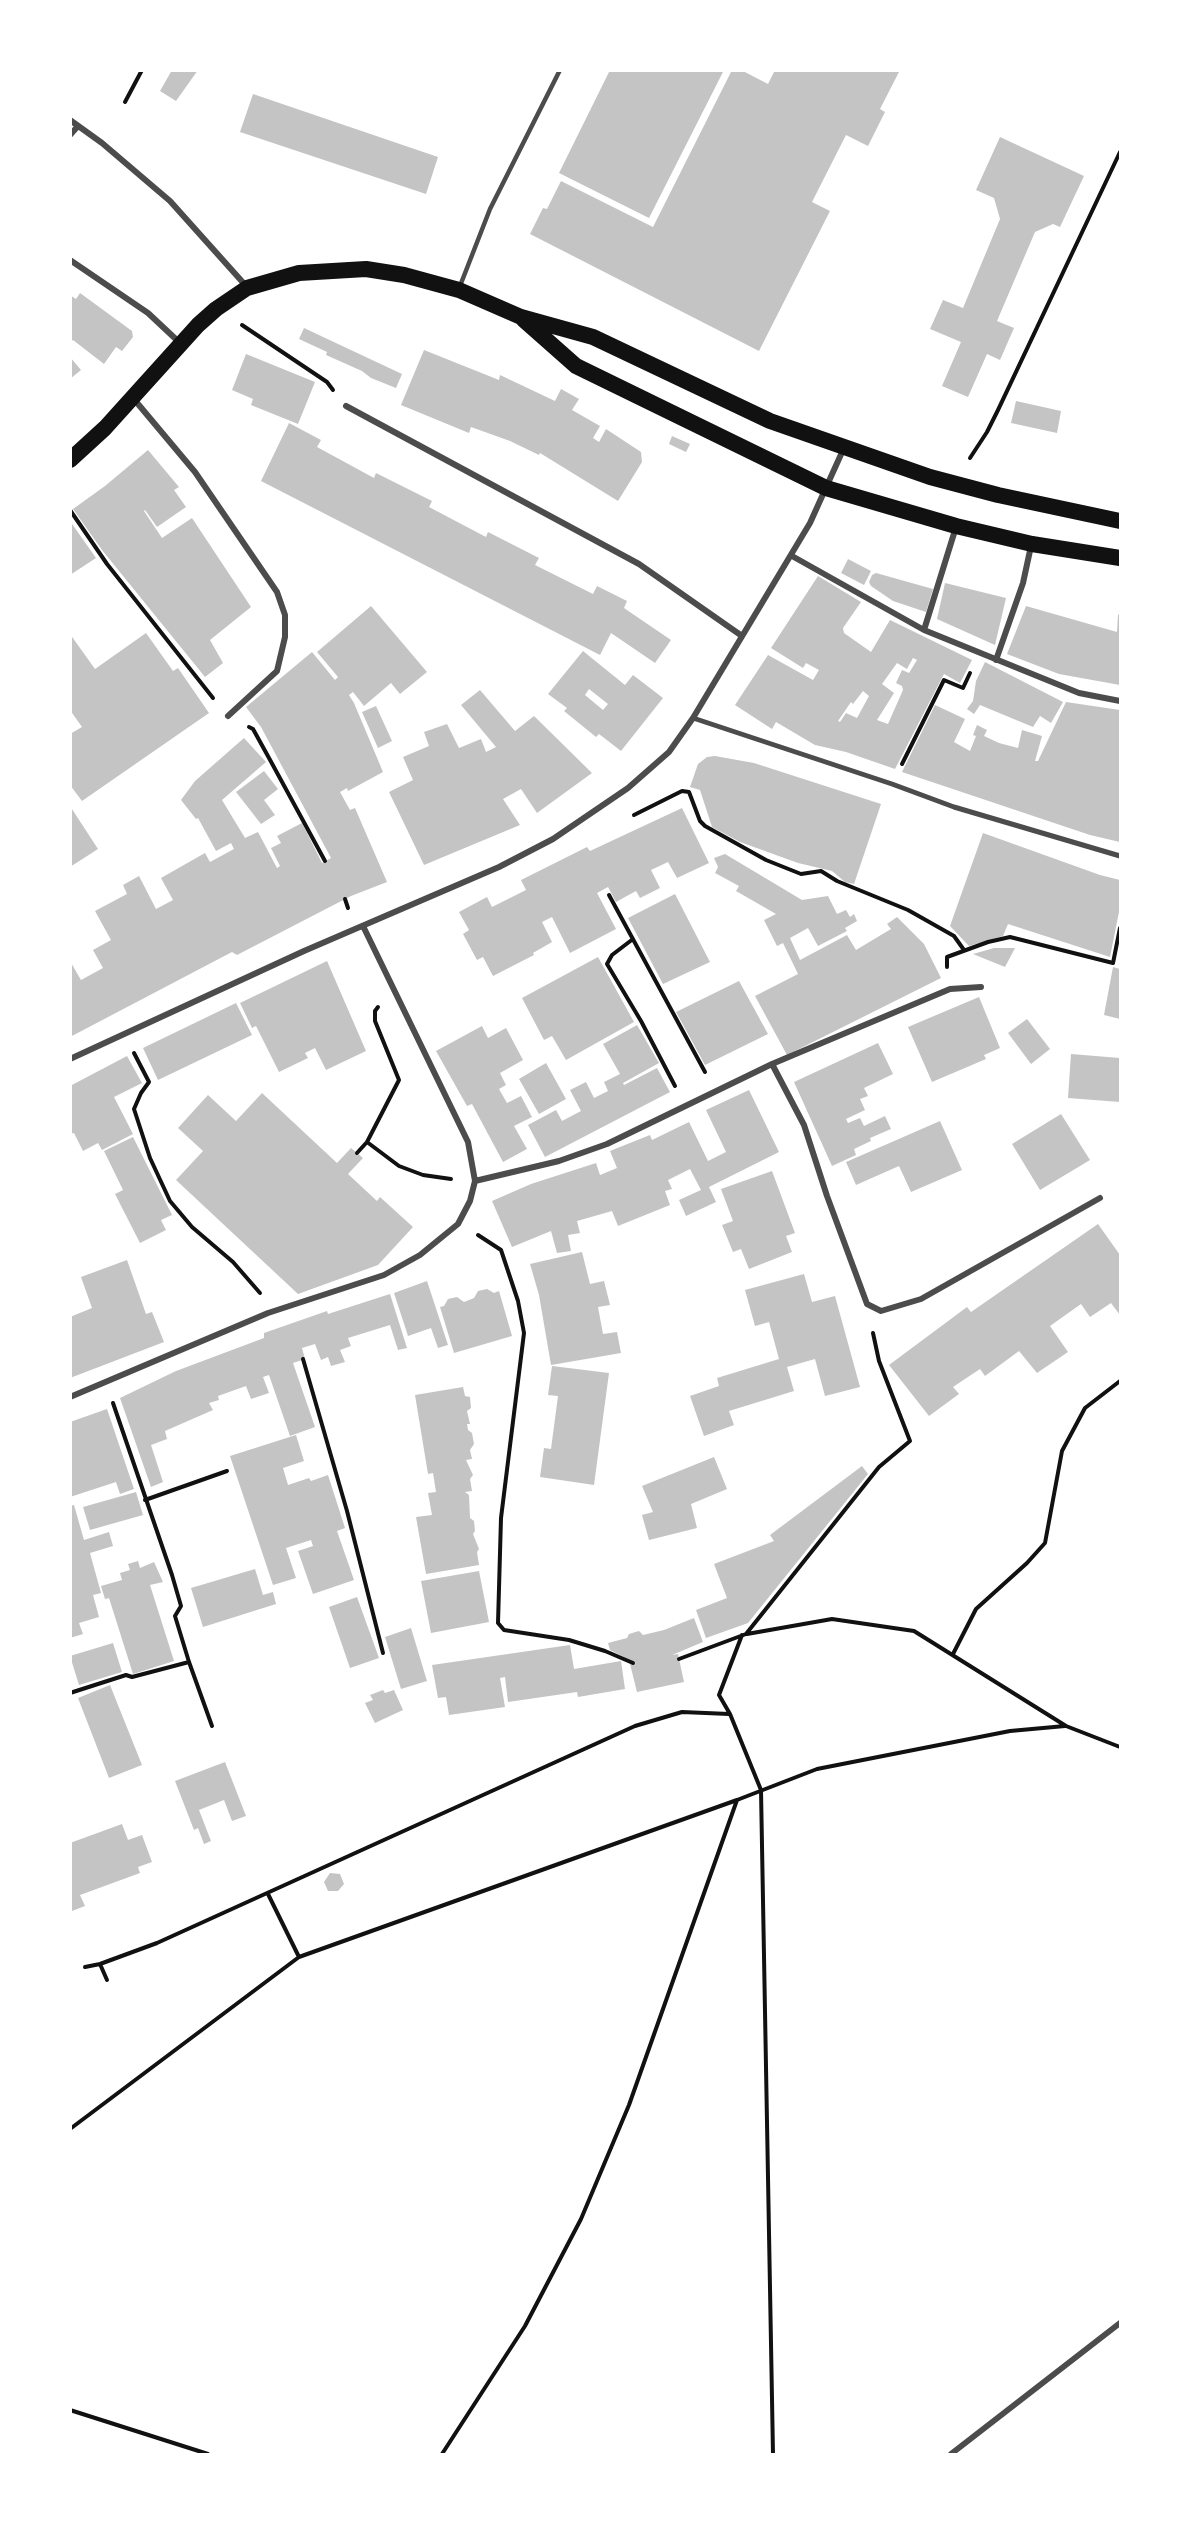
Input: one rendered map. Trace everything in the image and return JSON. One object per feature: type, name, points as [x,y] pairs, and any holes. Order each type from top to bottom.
[{"type":"highway","points":[[73,453],[133,398],[181,343],[216,309],[247,288],[299,273],[366,269],[404,275],[459,290],[521,317],[593,337],[770,421],[844,447],[953,483],[1120,521]]},
{"type":"highway","points":[[521,317],[576,366],[826,488],[956,526],[1032,543],[1120,558]]},
{"type":"street","points":[[70,120],[102,143],[170,201],[247,288]]},
{"type":"street","points":[[70,135],[78,126]]},
{"type":"street","points":[[70,260],[148,313],[181,343]]},
{"type":"street","points":[[133,398],[195,471],[276,592],[285,615],[285,637],[277,671],[228,716]]},
{"type":"street","points":[[346,406],[639,564],[742,636]]},
{"type":"street","points":[[70,1059],[499,867],[572,827],[636,781],[669,752],[693,718],[792,556],[844,447]]},
{"type":"street","points":[[924,630],[956,526]]},
{"type":"street","points":[[996,660],[1023,583],[1032,543]]},
{"type":"street","points":[[792,556],[924,630],[1080,693],[1120,701]]},
{"type":"street","points":[[693,718],[954,807],[1120,856]]},
{"type":"street","points":[[70,1397],[268,1313],[384,1275],[420,1255],[458,1224],[470,1201],[475,1181],[468,1142],[363,926]]},
{"type":"street","points":[[475,1181],[559,1161],[607,1144],[772,1064],[950,990],[981,987]]},
{"type":"street","points":[[772,1064],[804,1125],[827,1196],[867,1304],[881,1311],[921,1299],[1100,1198]]},
{"type":"street","points":[[951,2454],[1120,2323]]},
{"type":"lane","points":[[459,290],[472,251],[490,210],[560,70]]},
{"type":"path","points":[[125,102],[142,70]]},
{"type":"path","points":[[953,483],[987,432],[1120,152]]},
{"type":"path","points":[[216,309],[327,382],[346,406]]},
{"type":"path","points":[[70,510],[107,564],[228,716],[253,729],[325,861]]},
{"type":"path","points":[[892,784],[944,680],[963,688],[980,654]]},
{"type":"path","points":[[632,816],[682,791],[689,792],[700,821],[705,826],[766,860],[801,874],[821,870],[844,885],[908,910],[954,936],[964,950],[1010,937],[1113,963],[1120,928]]},
{"type":"path","points":[[609,895],[715,1091]]},
{"type":"path","points":[[633,939],[612,955],[607,964],[641,1021],[685,1105]]},
{"type":"path","points":[[357,1153],[367,1142],[399,1080],[375,1022],[375,1011],[381,1004],[397,995]]},
{"type":"path","points":[[140,1063],[149,1082],[134,1109],[150,1158],[170,1201],[192,1227],[233,1262],[260,1292]]},
{"type":"path","points":[[367,1142],[399,1166],[423,1175],[475,1181]]},
{"type":"path","points":[[494,1244],[501,1250],[508,1268],[524,1333],[501,1518],[498,1623],[504,1630],[569,1640],[605,1651],[633,1663]]},
{"type":"path","points":[[303,1359],[347,1511],[383,1653]]},
{"type":"path","points":[[773,2454],[761,1790],[730,1714],[719,1695],[744,1634],[879,1467],[910,1441],[879,1361]]},
{"type":"path","points":[[954,1654],[976,1609],[1027,1563],[1045,1543],[1062,1451],[1085,1408],[1120,1381]]},
{"type":"path","points":[[106,1382],[172,1575],[181,1606],[175,1616],[213,1726]]},
{"type":"path","points":[[145,1500],[227,1471]]},
{"type":"path","points":[[679,1659],[744,1634],[832,1619],[914,1631],[1066,1726],[1120,1747]]},
{"type":"path","points":[[70,1693],[126,1675],[132,1677],[189,1662]]},
{"type":"path","points":[[85,1967],[100,1964],[157,1943],[268,1894],[491,1789],[635,1726],[682,1713],[730,1714]]},
{"type":"path","points":[[70,2129],[299,1957],[737,1800],[817,1769],[1010,1731],[1066,1726]]},
{"type":"path","points":[[442,2454],[525,2326],[581,2219],[629,2105],[737,1800]]},
{"type":"path","points":[[268,1894],[299,1957]]},
{"type":"path","points":[[100,1964],[107,1980]]},
{"type":"path","points":[[70,2410],[208,2454]]},
{"type":"building","points":[[172,70],[198,70],[176,101],[160,91]]},
{"type":"building","points":[[610,70],[724,70],[649,218],[559,173]]},
{"type":"building","points":[[732,70],[741,70],[768,84],[775,70],[900,70],[880,109],[885,112],[868,146],[846,135],[812,202],[830,211],[759,351],[530,234],[543,208],[547,209],[561,181],[653,227]]},
{"type":"building","points":[[253,94],[438,157],[426,194],[240,132]]},
{"type":"building","points":[[1000,137],[1084,176],[1060,227],[1053,224],[1035,232],[997,321],[1014,328],[1000,360],[987,354],[968,397],[942,386],[961,342],[930,329],[943,300],[963,308],[1000,219],[994,198],[976,190]]},
{"type":"building","points":[[80,293],[132,331],[133,337],[122,351],[116,347],[104,364],[73,340],[70,343],[70,295],[76,299]]},
{"type":"building","points":[[304,328],[402,374],[396,388],[371,378],[362,371],[326,355],[327,352],[299,339]]},
{"type":"building","points":[[424,350],[499,380],[500,375],[555,401],[561,389],[579,399],[572,410],[600,426],[593,438],[599,442],[606,429],[641,452],[642,462],[618,501],[540,453],[539,455],[510,441],[471,427],[469,433],[401,405]]},
{"type":"building","points":[[246,354],[315,382],[298,424],[251,405],[253,399],[232,390]]},
{"type":"building","points":[[70,357],[81,370],[70,379]]},
{"type":"building","points":[[1016,401],[1061,411],[1057,433],[1011,423]]},
{"type":"building","points":[[289,423],[321,440],[317,447],[374,478],[376,473],[432,501],[429,507],[486,537],[488,532],[539,558],[535,565],[593,594],[597,586],[627,601],[624,608],[671,640],[655,663],[611,633],[600,655],[261,481]]},
{"type":"building","points":[[672,436],[690,444],[686,452],[669,444]]},
{"type":"building","points":[[148,450],[179,487],[174,490],[186,507],[157,527],[144,511],[162,538],[192,518],[251,607],[210,640],[223,663],[205,677],[102,550],[73,509]]},
{"type":"building","points":[[70,521],[96,558],[70,575]]},
{"type":"building","points":[[848,559],[871,571],[864,585],[841,573]]},
{"type":"building","points":[[876,573],[933,589],[926,612],[893,601],[871,586],[869,582],[872,575]]},
{"type":"building","points":[[818,576],[861,602],[843,628],[844,633],[871,652],[890,620],[972,660],[960,683],[944,674],[895,769],[846,752],[815,745],[776,722],[772,729],[735,705],[768,655],[813,680],[819,670],[806,663],[803,668],[771,648]],"holes":[[[913,658],[917,660],[909,673],[902,670],[896,683],[902,686],[903,690],[888,724],[877,720],[894,693],[882,684],[897,663],[907,669]],[[863,691],[869,696],[857,718],[846,713],[840,722],[838,721],[851,702],[853,704]]]},
{"type":"building","points":[[945,583],[1006,598],[995,645],[937,619]]},
{"type":"building","points":[[371,606],[427,672],[400,694],[391,683],[364,706],[353,692],[349,695],[383,772],[348,791],[347,788],[340,792],[350,810],[355,808],[387,882],[351,896],[237,955],[232,952],[70,1037],[70,961],[81,980],[103,968],[93,950],[111,940],[95,911],[127,894],[123,885],[139,876],[156,909],[173,900],[161,878],[205,853],[210,862],[234,849],[231,843],[216,851],[198,818],[196,819],[181,800],[195,781],[244,738],[266,762],[222,800],[245,838],[258,832],[277,868],[280,866],[271,848],[281,843],[277,836],[302,823],[322,863],[331,858],[261,727],[246,707],[312,652],[335,680],[338,677],[317,652]]},
{"type":"building","points":[[1026,606],[1117,632],[1120,613],[1120,685],[1059,674],[1007,654]]},
{"type":"building","points":[[146,633],[173,671],[178,668],[209,713],[82,801],[70,785],[70,734],[82,727],[70,710],[70,634],[95,669]]},
{"type":"building","points":[[583,651],[625,685],[633,675],[663,698],[621,751],[599,734],[596,737],[564,711],[567,708],[548,694]],"holes":[[[589,689],[608,704],[603,710],[585,695]]]},
{"type":"building","points":[[985,662],[1063,702],[1051,723],[1040,716],[1033,727],[980,705],[974,714],[967,709],[973,701],[976,681]]},
{"type":"building","points":[[480,690],[515,731],[534,716],[592,773],[537,813],[521,789],[503,799],[520,825],[424,865],[389,792],[413,780],[403,757],[429,746],[424,732],[447,724],[459,748],[481,739],[486,752],[496,747],[461,705]]},
{"type":"building","points":[[1066,702],[1120,710],[1120,842],[1090,835],[902,772],[935,705],[965,719],[954,742],[970,751],[976,736],[973,735],[977,725],[987,730],[984,736],[1018,748],[1022,730],[1042,736],[1035,761],[1038,761]]},
{"type":"building","points":[[376,706],[392,741],[378,748],[362,712]]},
{"type":"building","points":[[715,756],[754,763],[881,804],[854,884],[845,882],[832,871],[798,863],[740,842],[712,827],[700,790],[690,787],[698,764],[707,757]]},
{"type":"building","points":[[264,771],[278,789],[264,800],[275,815],[261,824],[236,792]]},
{"type":"building","points":[[70,806],[98,849],[70,867]]},
{"type":"building","points":[[682,808],[709,863],[677,878],[668,862],[651,870],[660,888],[640,898],[636,891],[616,902],[608,887],[597,893],[616,929],[570,953],[552,917],[542,922],[552,942],[533,953],[534,955],[493,976],[483,957],[477,960],[463,934],[469,930],[459,912],[487,897],[492,907],[526,890],[521,880],[587,847],[590,851]]},
{"type":"building","points":[[983,833],[1120,880],[1120,907],[1110,957],[1008,924],[1003,936],[969,946],[950,926]]},
{"type":"building","points":[[725,854],[802,900],[828,896],[837,914],[846,910],[850,917],[854,914],[857,921],[845,928],[847,931],[818,946],[808,928],[790,938],[800,960],[847,935],[856,950],[891,929],[887,924],[897,917],[924,944],[941,978],[787,1055],[755,996],[798,974],[783,943],[777,946],[764,920],[776,914],[736,891],[739,886],[715,873],[718,867],[714,858]]},
{"type":"building","points":[[675,894],[710,962],[663,984],[628,918]]},
{"type":"building","points":[[994,948],[1015,948],[1005,967],[973,954]]},
{"type":"building","points":[[598,957],[634,1022],[566,1060],[552,1036],[544,1040],[522,998]]},
{"type":"building","points":[[327,961],[366,1051],[326,1070],[315,1048],[305,1053],[308,1058],[279,1072],[256,1026],[252,1028],[240,1003]]},
{"type":"building","points":[[1113,967],[1120,969],[1120,1019],[1104,1015]]},
{"type":"building","points":[[739,981],[768,1034],[705,1065],[676,1012]]},
{"type":"building","points":[[979,997],[1000,1048],[984,1055],[986,1059],[932,1082],[908,1027]]},
{"type":"building","points":[[236,1003],[252,1035],[158,1080],[143,1048]]},
{"type":"building","points":[[1027,1019],[1050,1049],[1031,1064],[1008,1033]]},
{"type":"building","points":[[637,1025],[659,1063],[623,1083],[624,1085],[657,1068],[670,1092],[545,1157],[528,1125],[556,1110],[562,1121],[581,1111],[570,1090],[586,1082],[594,1098],[608,1091],[604,1082],[620,1074],[603,1044]]},
{"type":"building","points":[[482,1026],[488,1038],[506,1028],[523,1060],[500,1073],[506,1085],[499,1089],[507,1103],[521,1096],[532,1117],[514,1126],[527,1149],[503,1162],[472,1104],[467,1106],[436,1051]]},
{"type":"building","points":[[878,1043],[893,1074],[864,1088],[868,1096],[860,1099],[865,1110],[846,1119],[848,1123],[860,1118],[864,1126],[885,1116],[891,1129],[870,1138],[871,1141],[854,1149],[856,1155],[832,1166],[794,1082]]},
{"type":"building","points":[[1071,1054],[1120,1058],[1120,1102],[1068,1098]]},
{"type":"building","points":[[127,1056],[142,1083],[114,1097],[133,1134],[102,1150],[98,1143],[83,1151],[74,1133],[70,1134],[70,1086]]},
{"type":"building","points":[[546,1063],[566,1099],[539,1114],[519,1079]]},
{"type":"building","points":[[749,1090],[779,1152],[709,1187],[716,1202],[686,1216],[679,1200],[701,1190],[690,1169],[668,1180],[672,1189],[665,1191],[670,1205],[618,1226],[612,1211],[577,1221],[580,1233],[568,1235],[571,1251],[557,1253],[551,1231],[512,1247],[492,1201],[531,1184],[596,1163],[600,1175],[617,1168],[610,1151],[650,1135],[652,1140],[689,1122],[708,1161],[726,1152],[706,1110]]},
{"type":"building","points":[[262,1093],[337,1163],[351,1148],[363,1158],[348,1174],[377,1201],[380,1197],[413,1227],[378,1265],[298,1294],[176,1180],[203,1151],[178,1128],[208,1095],[236,1121]]},
{"type":"building","points":[[1061,1114],[1090,1160],[1040,1190],[1012,1144]]},
{"type":"building","points":[[940,1121],[962,1170],[911,1192],[899,1166],[856,1185],[846,1162]]},
{"type":"building","points":[[133,1137],[172,1215],[161,1220],[166,1230],[140,1243],[115,1194],[123,1190],[104,1151]]},
{"type":"building","points":[[772,1171],[795,1233],[786,1236],[792,1252],[749,1269],[741,1249],[733,1252],[722,1225],[733,1221],[721,1189]]},
{"type":"building","points":[[1098,1224],[1120,1255],[1120,1315],[1111,1303],[1090,1317],[1081,1304],[1050,1326],[1068,1352],[1037,1373],[1019,1351],[985,1376],[980,1369],[953,1387],[959,1394],[929,1416],[889,1365],[967,1307],[971,1312]]},
{"type":"building","points":[[582,1252],[590,1284],[604,1281],[610,1305],[598,1307],[603,1334],[617,1332],[621,1353],[551,1365],[539,1295],[530,1264]]},
{"type":"building","points":[[127,1260],[146,1314],[152,1312],[164,1342],[70,1378],[70,1317],[92,1308],[81,1277]]},
{"type":"building","points":[[804,1274],[812,1302],[835,1296],[860,1387],[825,1396],[815,1359],[787,1367],[794,1391],[729,1411],[734,1425],[704,1436],[690,1396],[719,1386],[717,1378],[779,1359],[769,1322],[755,1326],[745,1290]]},
{"type":"building","points":[[427,1281],[448,1345],[438,1348],[431,1328],[408,1336],[394,1293]]},
{"type":"building","points":[[487,1289],[494,1293],[499,1291],[512,1336],[454,1353],[440,1307],[444,1306],[448,1299],[457,1297],[464,1302],[474,1298],[478,1291]]},
{"type":"building","points":[[390,1294],[407,1348],[398,1350],[390,1325],[348,1338],[351,1346],[340,1350],[345,1362],[331,1366],[328,1357],[321,1360],[315,1344],[302,1348],[305,1359],[293,1363],[315,1427],[290,1436],[269,1375],[263,1377],[269,1393],[251,1399],[246,1386],[218,1396],[219,1400],[209,1403],[213,1410],[165,1431],[167,1439],[151,1445],[163,1482],[151,1487],[120,1398],[176,1371],[264,1338],[264,1333],[327,1311],[328,1314]]},
{"type":"building","points":[[552,1366],[609,1373],[594,1485],[540,1477],[544,1448],[551,1449],[558,1396],[548,1395]]},
{"type":"building","points":[[463,1387],[465,1396],[470,1397],[471,1408],[467,1411],[470,1424],[467,1424],[474,1444],[470,1450],[472,1459],[466,1460],[473,1475],[470,1479],[472,1491],[465,1492],[469,1495],[470,1518],[474,1521],[473,1534],[479,1549],[477,1552],[479,1565],[426,1574],[416,1517],[432,1515],[428,1493],[436,1492],[433,1473],[428,1474],[415,1395]]},
{"type":"building","points":[[107,1409],[134,1489],[120,1494],[116,1482],[70,1497],[70,1422]]},
{"type":"building","points":[[296,1435],[304,1461],[283,1468],[288,1485],[328,1475],[345,1528],[337,1531],[354,1580],[313,1594],[298,1551],[313,1546],[311,1540],[286,1548],[296,1578],[273,1585],[230,1456]]},
{"type":"building","points":[[714,1457],[727,1489],[691,1504],[697,1528],[649,1540],[642,1515],[653,1512],[642,1486]]},
{"type":"building","points":[[862,1466],[868,1474],[748,1623],[706,1638],[696,1610],[727,1598],[714,1564],[774,1541],[770,1535]]},
{"type":"building","points":[[136,1492],[143,1515],[90,1530],[83,1507]]},
{"type":"building","points":[[74,1505],[84,1540],[109,1532],[113,1546],[90,1553],[101,1593],[93,1595],[99,1617],[79,1623],[83,1634],[70,1638],[70,1506]]},
{"type":"building","points":[[138,1561],[140,1568],[154,1562],[163,1582],[150,1585],[174,1661],[133,1674],[109,1598],[105,1599],[101,1586],[122,1580],[120,1573],[130,1570],[128,1564]]},
{"type":"building","points":[[255,1569],[263,1595],[273,1592],[276,1604],[203,1627],[191,1588]]},
{"type":"building","points":[[479,1571],[489,1622],[431,1633],[421,1581]]},
{"type":"building","points":[[357,1597],[379,1658],[350,1668],[329,1607]]},
{"type":"building","points":[[694,1618],[703,1642],[672,1655],[678,1654],[684,1682],[637,1692],[630,1664],[636,1663],[610,1650],[608,1643],[627,1638],[629,1634],[639,1631],[643,1635],[664,1630]]},
{"type":"building","points":[[411,1628],[427,1681],[401,1689],[385,1637]]},
{"type":"building","points":[[113,1643],[122,1672],[79,1685],[70,1656]]},
{"type":"building","points":[[570,1645],[574,1669],[621,1661],[625,1689],[578,1697],[577,1692],[508,1702],[505,1677],[500,1678],[505,1707],[449,1715],[446,1697],[438,1698],[432,1665]]},
{"type":"building","points":[[110,1685],[142,1765],[109,1778],[78,1698]]},
{"type":"building","points":[[383,1690],[385,1693],[394,1690],[403,1710],[375,1723],[365,1703],[373,1700],[370,1695]]},
{"type":"building","points":[[225,1762],[246,1816],[232,1821],[224,1800],[199,1810],[211,1841],[204,1844],[198,1828],[194,1830],[175,1781]]},
{"type":"building","points":[[122,1824],[128,1840],[142,1835],[152,1862],[138,1867],[140,1873],[80,1895],[85,1906],[72,1911],[70,1843]]},
{"type":"building","points":[[330,1873],[340,1874],[344,1884],[338,1891],[328,1891],[324,1882]]}]
